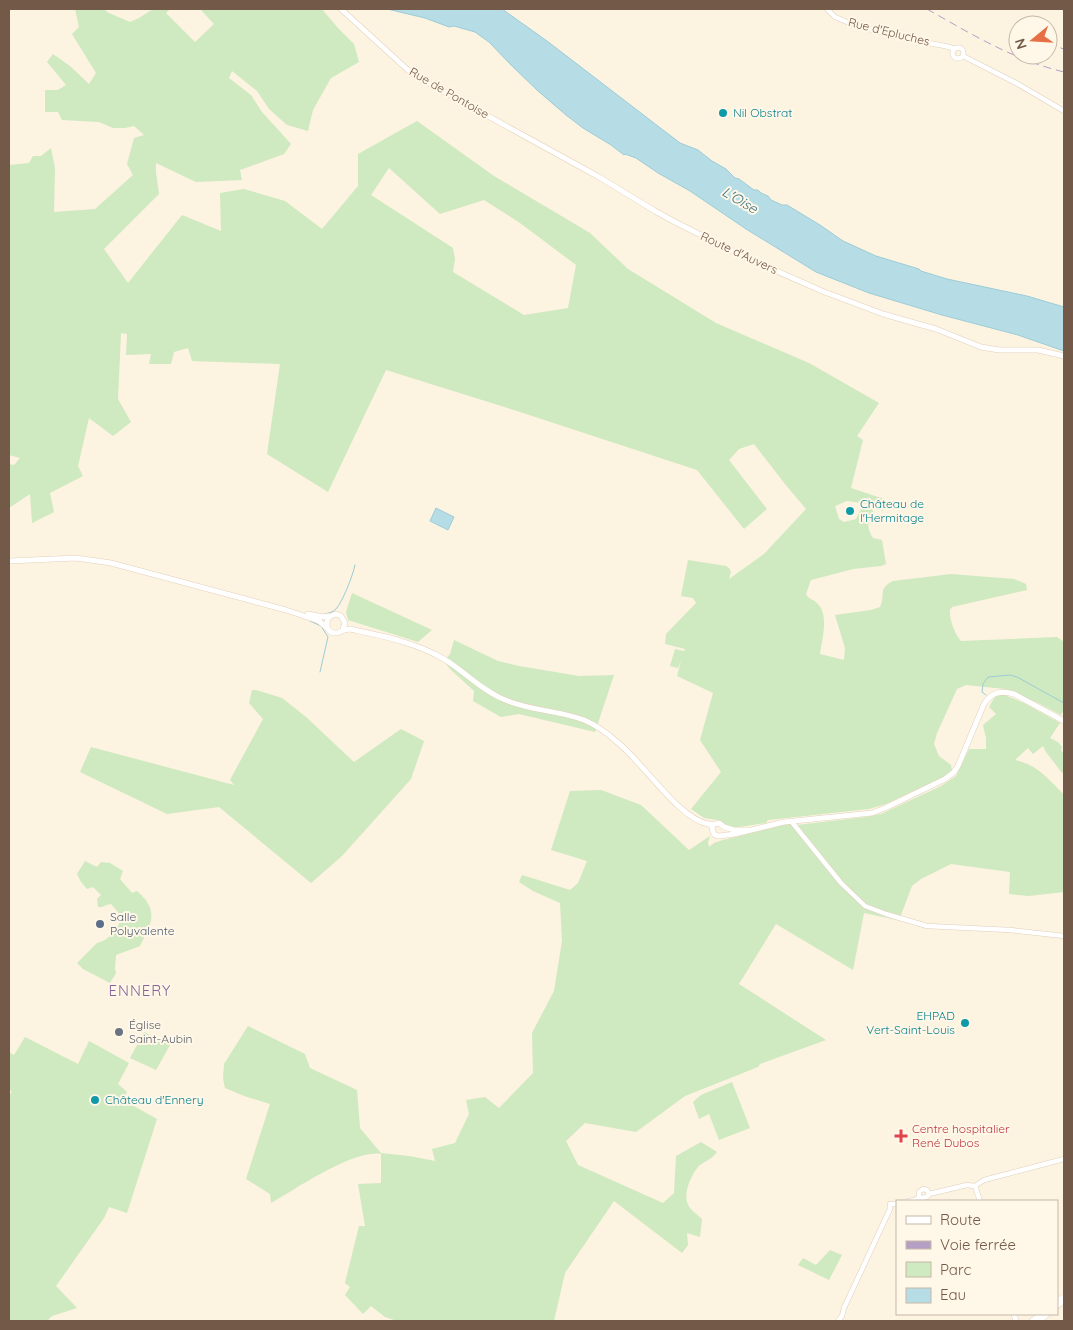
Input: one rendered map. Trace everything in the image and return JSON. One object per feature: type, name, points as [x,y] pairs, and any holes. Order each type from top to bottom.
[{"type":"main road","name":"Rue de Pontoise","points":[[341,9],[417,78],[516,132]]},
{"type":"main road","name":"Route d'Auvers","points":[[516,132],[612,184],[655,211],[748,258],[837,297],[883,314],[942,331],[975,345],[998,350],[1038,350],[1064,356]]},
{"type":"main road","points":[[9,561],[68,558],[102,561],[286,610],[319,621],[335,633],[343,629],[345,623]]},
{"type":"main road","points":[[286,610],[322,617],[336,614],[341,616],[345,623],[435,654],[486,690],[504,700],[518,705],[571,716],[589,724],[605,732],[626,749],[683,810],[703,822],[720,823],[724,827],[734,830],[748,830]]},
{"type":"main road","points":[[327,628],[326,622],[330,616]]},
{"type":"main road","points":[[343,629],[384,636]]},
{"type":"main road","points":[[589,724],[618,746],[677,809],[716,835],[722,835],[735,834],[791,821],[868,814],[880,811],[950,776],[958,766],[984,704],[990,696],[996,693],[1014,694],[1064,721]]},
{"type":"main road","points":[[712,831],[714,824]]},
{"type":"main road","points":[[722,835],[724,827]]},
{"type":"street","name":"Rue d'Epluches","points":[[827,9],[835,17],[849,23],[907,39],[945,46],[954,50]]},
{"type":"street","points":[[964,56],[962,49],[954,50],[953,55],[956,58],[964,56],[1064,111]]},
{"type":"street","points":[[791,821],[841,883],[865,906],[927,926],[1010,930],[1064,936]]},
{"type":"street","points":[[915,1200],[930,1194],[967,1185],[975,1186],[984,1180],[1064,1158]]},
{"type":"street","points":[[975,1186],[980,1200]]},
{"type":"street","points":[[920,1197],[919,1192],[923,1189],[927,1190],[930,1194]]},
{"type":"street","points":[[838,1321],[842,1316],[842,1312],[890,1210],[890,1204],[896,1204]]},
{"type":"street","points":[[1028,1321],[1038,1319]]},
{"type":"green space","points":[[75,9],[103,9],[130,22],[153,9],[170,9],[166,13],[195,42],[214,24],[202,9],[322,9],[354,44],[359,62],[331,78],[313,110],[308,131],[287,125],[269,109],[257,91],[232,71],[229,78],[251,95],[262,112],[291,144],[284,154],[240,170],[242,180],[196,182],[156,163],[159,194],[104,249],[128,283],[182,215],[221,231],[220,193],[244,189],[285,201],[322,229],[358,186],[358,154],[417,121],[494,176],[590,233],[628,269],[716,323],[809,363],[879,403],[857,436],[863,440],[851,488],[884,499],[883,511],[869,504],[847,501],[835,506],[839,519],[844,522],[856,519],[862,507],[872,509],[874,513],[869,522],[869,532],[873,538],[882,540],[886,564],[853,569],[811,580],[806,594],[818,604],[824,621],[820,654],[844,660],[845,648],[835,615],[880,607],[883,590],[893,581],[951,574],[1014,579],[1026,584],[1027,590],[952,607],[950,618],[953,627],[961,641],[1057,637],[1064,642],[1064,710],[1061,715],[1005,689],[966,685],[957,689],[934,744],[939,756],[951,765],[952,771],[944,777],[886,804],[869,809],[768,820],[766,823],[733,828],[717,820],[704,818],[691,809],[721,772],[700,740],[713,693],[677,676],[681,661],[678,668],[670,666],[675,649],[684,651],[685,649],[665,644],[666,634],[696,603],[693,598],[681,596],[688,560],[726,566],[731,572],[729,579],[764,554],[806,509],[754,444],[739,449],[729,460],[767,509],[744,529],[697,470],[386,370],[328,492],[267,454],[280,364],[192,361],[188,348],[174,352],[171,364],[149,364],[151,354],[126,355],[127,334],[121,333],[118,399],[131,422],[113,436],[89,418],[78,466],[83,476],[50,493],[54,512],[32,523],[30,494],[9,508],[9,464],[14,465],[20,458],[9,455],[9,165],[29,163],[33,156],[41,156],[51,148],[55,168],[54,212],[95,209],[133,175],[127,164],[134,138],[144,135],[134,126],[113,128],[99,122],[62,120],[58,112],[45,112],[45,90],[58,90],[66,85],[47,62],[53,54],[70,66],[89,84],[96,73],[72,34],[79,27]],"holes":[[[389,168],[440,214],[484,200],[520,223],[576,265],[568,308],[524,315],[453,272],[455,259],[453,248],[371,195]]]},
{"type":"green space","points":[[352,593],[432,630],[418,642],[348,620],[346,612]]},
{"type":"green space","points":[[454,640],[498,661],[519,666],[579,676],[614,675],[595,732],[519,714],[501,717],[473,701],[474,691],[444,661],[450,654]]},
{"type":"green space","points":[[252,690],[282,698],[306,717],[354,762],[401,729],[424,741],[411,779],[342,856],[311,883],[219,807],[167,814],[80,772],[91,747],[234,785],[230,780],[263,719],[249,703]]},
{"type":"green space","points":[[1000,693],[1024,703],[1060,723],[1050,738],[1058,742],[1062,747],[1064,771],[1062,773],[1043,746],[1033,754],[1028,748],[1015,760],[1036,769],[1064,795],[1064,892],[1029,896],[1009,894],[1010,872],[951,864],[921,879],[912,886],[901,915],[902,921],[864,913],[853,970],[776,924],[739,984],[826,1040],[760,1064],[758,1067],[685,1096],[636,1132],[585,1123],[566,1141],[578,1165],[663,1203],[674,1193],[676,1156],[701,1142],[717,1152],[698,1167],[690,1181],[686,1198],[691,1209],[702,1219],[700,1237],[687,1233],[688,1245],[682,1253],[614,1201],[565,1273],[554,1321],[397,1321],[385,1317],[371,1306],[363,1314],[345,1295],[350,1287],[345,1283],[359,1226],[365,1226],[358,1184],[381,1183],[381,1154],[370,1154],[356,1158],[325,1171],[271,1203],[270,1194],[246,1179],[270,1104],[225,1088],[223,1078],[224,1064],[248,1026],[305,1054],[310,1068],[357,1090],[360,1128],[381,1153],[435,1161],[432,1149],[455,1143],[469,1114],[466,1100],[485,1097],[499,1108],[533,1073],[532,1033],[554,991],[562,941],[560,903],[533,891],[519,882],[522,875],[570,890],[578,883],[587,861],[551,850],[570,791],[601,790],[641,805],[689,850],[710,836],[709,847],[723,840],[783,825],[791,824],[803,831],[797,825],[881,814],[941,786],[956,776],[969,749],[986,749],[983,725],[996,714],[989,707],[996,695]]},
{"type":"green space","points":[[85,861],[97,867],[101,862],[110,863],[123,871],[120,879],[132,893],[137,891],[142,896],[150,909],[150,925],[140,946],[116,955],[116,973],[110,983],[83,969],[77,963],[97,943],[110,936],[122,917],[111,904],[98,907],[97,899],[101,895],[93,887],[87,889],[81,882],[77,874]]},
{"type":"green space","points":[[144,1032],[170,1045],[156,1070],[130,1058]]},
{"type":"green space","points":[[25,1037],[78,1064],[89,1041],[129,1063],[118,1084],[127,1092],[123,1100],[157,1119],[127,1213],[109,1207],[104,1218],[56,1286],[77,1308],[52,1316],[47,1321],[9,1321],[9,1096],[12,1091],[9,1090],[9,1052],[14,1055]]},
{"type":"green space","points":[[732,1082],[750,1128],[719,1140],[709,1114],[699,1119],[693,1102],[701,1095]]},
{"type":"green space","points":[[830,1250],[842,1255],[829,1280],[798,1265],[803,1258],[816,1265]]},
{"type":"water","name":"L'Oise","points":[[387,9],[502,9],[680,143],[698,150],[754,190],[758,190],[771,200],[782,205],[787,205],[843,241],[876,256],[947,279],[1027,296],[1064,307],[1064,351],[1018,335],[869,293],[816,272],[746,229],[690,191],[636,158],[624,155],[583,128],[538,91],[489,42],[475,32],[454,26],[449,27],[425,18]]},
{"type":"water","points":[[436,508],[454,517],[448,530],[430,521]]},
{"type":"waterway","points":[[325,614],[334,611],[339,605],[355,565]]},
{"type":"waterway","points":[[310,621],[321,626],[328,637],[320,672]]},
{"type":"waterway","points":[[986,695],[982,692],[983,684],[988,677],[1010,675],[1064,703]]},
{"type":"railway","points":[[927,9],[976,37],[1010,53],[1028,61],[1064,72]]},
{"type":"railway","points":[[1058,47],[1064,49]]},
{"type":"place","name":"Nil Obstrat","points":[[723,113]]},
{"type":"place","name":"Château de l'Hermitage","points":[[850,511]]},
{"type":"place","name":"Salle Polyvalente","points":[[100,924]]},
{"type":"place","name":"EHPAD Vert-Saint-Louis","points":[[965,1023]]},
{"type":"place","name":"Église Saint-Aubin","points":[[119,1032]]},
{"type":"place","name":"Château d'Ennery","points":[[95,1100]]},
{"type":"place","name":"Centre hospitalier René Dubos","points":[[901,1136]]},
{"type":"district","name":"ENNERY","points":[[140,991]]}]
